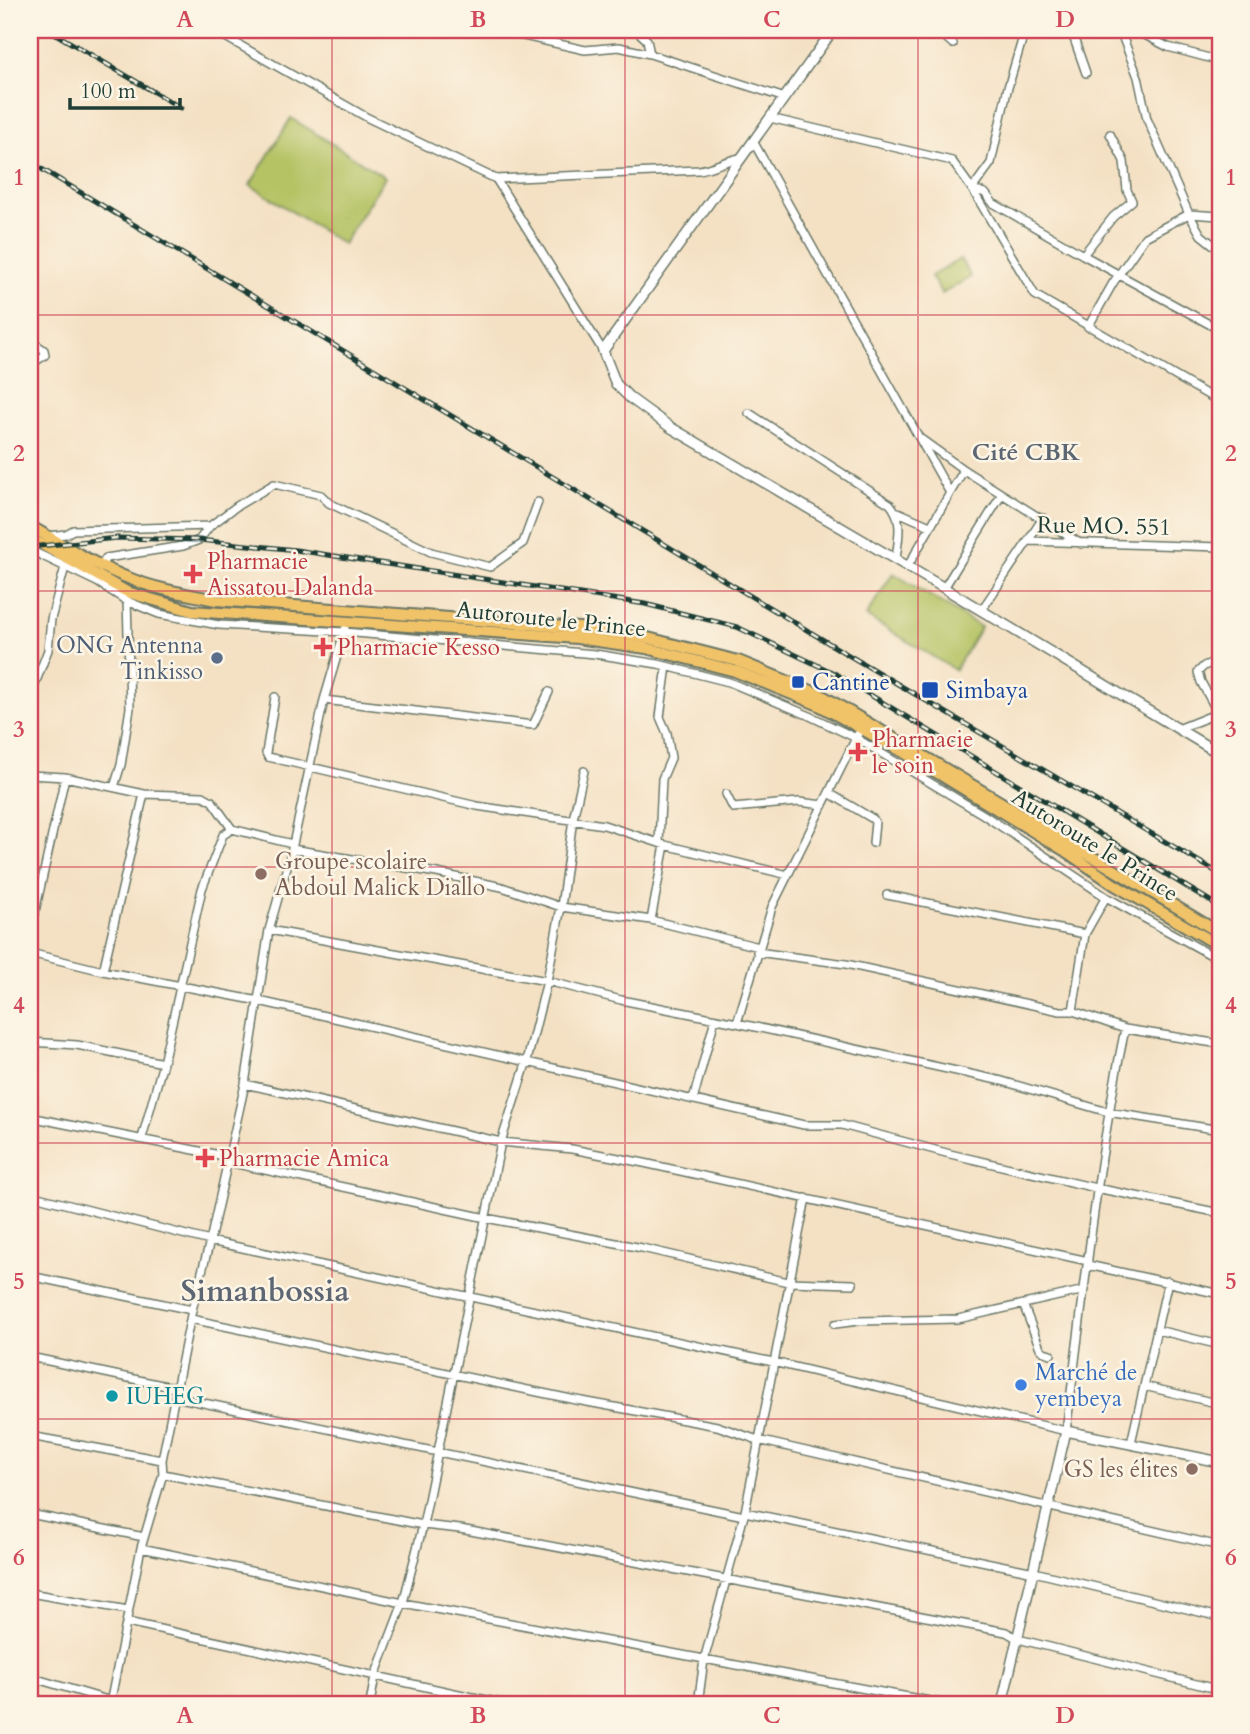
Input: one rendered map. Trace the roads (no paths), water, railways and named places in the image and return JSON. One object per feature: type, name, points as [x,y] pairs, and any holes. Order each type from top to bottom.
[{"type":"main road","name":"Autoroute le Prince","points":[[30,526],[101,566],[167,591],[216,600],[579,628],[648,638],[738,661],[821,695],[1220,933]]},
{"type":"main road","name":"Autoroute le Prince","points":[[30,538],[127,596],[192,611],[345,628],[578,638],[646,648],[735,671],[817,704],[858,733],[1220,946]]},
{"type":"street","points":[[213,30],[368,118],[496,179],[699,170],[708,169],[726,160],[741,158]]},
{"type":"street","points":[[497,30],[585,50],[619,47],[650,54],[785,98]]},
{"type":"street","points":[[636,30],[647,40],[650,54]]},
{"type":"street","points":[[603,351],[833,30]]},
{"type":"street","points":[[937,30],[953,44]]},
{"type":"street","points":[[972,188],[991,163],[1007,91],[1025,30]]},
{"type":"street","points":[[1071,30],[1086,73]]},
{"type":"street","points":[[1123,30],[1121,33],[1138,77],[1147,119],[1189,214],[1201,235],[1220,250]]},
{"type":"street","points":[[1135,30],[1168,47],[1220,61]]},
{"type":"street","points":[[770,118],[952,161],[972,188],[1035,296],[1220,402]]},
{"type":"street","points":[[1083,255],[1113,217],[1132,201],[1127,190],[1124,161],[1110,134]]},
{"type":"street","points":[[753,141],[950,493]]},
{"type":"street","points":[[496,179],[603,351],[616,384],[630,398],[670,427],[908,566],[1220,754]]},
{"type":"street","points":[[972,188],[985,193],[993,203],[1083,255],[1220,330]]},
{"type":"street","points":[[1088,327],[1144,237],[1189,214],[1220,216]]},
{"type":"street","points":[[30,340],[44,350],[45,355],[30,365]]},
{"type":"street","points":[[748,413],[890,504],[898,512],[930,526]]},
{"type":"street","points":[[918,438],[1081,544]]},
{"type":"street","points":[[908,566],[964,470]]},
{"type":"street","points":[[101,566],[106,558],[198,540],[210,526],[237,506],[274,484],[321,495],[329,502],[431,552],[490,567],[523,543],[538,502]]},
{"type":"street","points":[[944,588],[1002,494]]},
{"type":"street","points":[[896,559],[898,512]]},
{"type":"street","points":[[1028,541],[1043,518]]},
{"type":"street","points":[[47,536],[66,534],[73,530],[210,526]]},
{"type":"street","name":"Rue MO. 551","points":[[981,611],[1028,541],[1220,547]]},
{"type":"street","points":[[31,552],[57,553]]},
{"type":"street","points":[[31,552],[127,596],[130,708],[121,765],[114,787]]},
{"type":"street","points":[[30,697],[48,650],[51,619],[65,567]]},
{"type":"street","points":[[111,1703],[141,1548],[163,1474],[162,1460],[192,1310],[211,1241],[245,1084],[269,930],[292,847],[324,700],[345,628],[595,654],[667,666],[729,682],[858,733],[772,907],[737,1023]]},
{"type":"street","points":[[1178,729],[1219,715],[1200,682],[1198,672],[1211,663]]},
{"type":"street","points":[[652,920],[662,844],[662,779],[671,758],[667,733],[660,717],[667,666]]},
{"type":"street","points":[[324,700],[533,725],[549,692]]},
{"type":"street","points":[[275,697],[266,752],[268,757],[477,806],[604,825],[662,844],[788,875]]},
{"type":"street","points":[[370,1704],[374,1676],[402,1603],[423,1525],[501,1142],[527,1061],[547,981],[573,819],[584,771]]},
{"type":"street","points":[[30,775],[65,777],[144,794],[203,796],[212,802],[232,829],[292,847],[502,887],[561,907],[652,920],[758,950],[846,964],[1060,1012],[1073,1011],[1125,1029],[1220,1044]]},
{"type":"street","points":[[30,934],[65,777]]},
{"type":"street","points":[[829,793],[873,819],[873,843]]},
{"type":"street","points":[[103,971],[144,794]]},
{"type":"street","points":[[726,794],[733,808],[799,803],[823,805]]},
{"type":"street","points":[[987,810],[1106,897],[1220,960]]},
{"type":"street","points":[[142,1138],[163,1063],[202,889],[223,835],[232,829]]},
{"type":"street","points":[[887,895],[1085,934]]},
{"type":"street","points":[[1073,1011],[1085,934],[1106,897]]},
{"type":"street","points":[[269,930],[547,981],[621,1000],[1002,1081],[1108,1112],[1217,1129],[1220,1104]]},
{"type":"street","points":[[30,953],[103,971],[259,1001],[804,1125],[842,1125],[950,1154],[1096,1188],[1220,1213]]},
{"type":"street","points":[[693,1100],[715,1019]]},
{"type":"street","points":[[1002,1704],[1066,1430],[1096,1188],[1125,1029]]},
{"type":"street","points":[[30,1042],[77,1045],[163,1063]]},
{"type":"street","points":[[245,1084],[501,1142],[572,1149],[806,1198],[1220,1294]]},
{"type":"street","points":[[30,1117],[142,1138],[486,1218],[642,1248],[788,1282],[853,1284]]},
{"type":"street","points":[[30,1195],[211,1241],[1220,1462]]},
{"type":"street","points":[[698,1704],[705,1660],[744,1514],[806,1198]]},
{"type":"street","points":[[30,1276],[192,1310]]},
{"type":"street","points":[[1131,1443],[1168,1281]]},
{"type":"street","points":[[835,1324],[958,1319],[1085,1290]]},
{"type":"street","points":[[1023,1304],[1040,1348],[1051,1354]]},
{"type":"street","points":[[191,1319],[572,1399],[717,1426],[758,1440],[1047,1508],[1220,1545]]},
{"type":"street","points":[[1157,1330],[1220,1345]]},
{"type":"street","points":[[30,1357],[439,1452],[1034,1572],[1220,1617]]},
{"type":"street","points":[[1144,1386],[1220,1404]]},
{"type":"street","points":[[30,1436],[162,1460]]},
{"type":"street","points":[[163,1474],[423,1525],[460,1529],[1006,1632],[1018,1639],[1220,1690]]},
{"type":"street","points":[[30,1514],[144,1537]]},
{"type":"street","points":[[141,1548],[402,1603],[946,1704]]},
{"type":"street","points":[[30,1593],[128,1611]]},
{"type":"street","points":[[127,1622],[505,1704]]},
{"type":"street","points":[[30,1677],[111,1703],[138,1704]]},
{"type":"railway","points":[[49,30],[181,108]]},
{"type":"railway","points":[[30,162],[845,653],[1220,874]]},
{"type":"railway","points":[[30,547],[117,538],[199,540],[296,550],[645,604],[737,627],[834,673],[1220,907]]},
{"type":"place","name":"Pharmacie Aissatou Dalanda","points":[[193,574]]},
{"type":"place","name":"Pharmacie Kesso","points":[[323,647]]},
{"type":"place","name":"ONG Antenna Tinkisso","points":[[217,658]]},
{"type":"place","name":"Cantine","points":[[798,682]]},
{"type":"place","name":"Simbaya","points":[[930,690]]},
{"type":"place","name":"Pharmacie le soin","points":[[858,752]]},
{"type":"place","name":"Groupe scolaire Abdoul Malick Diallo","points":[[261,874]]},
{"type":"place","name":"Pharmacie Amica","points":[[205,1158]]},
{"type":"place","name":"Marché de yembeya","points":[[1021,1385]]},
{"type":"place","name":"IUHEG","points":[[112,1396]]},
{"type":"place","name":"GS les élites","points":[[1192,1469]]},
{"type":"district","name":"Cité CBK","points":[[1026,452]]},
{"type":"district","name":"Simanbossia","points":[[265,1291]]}]
